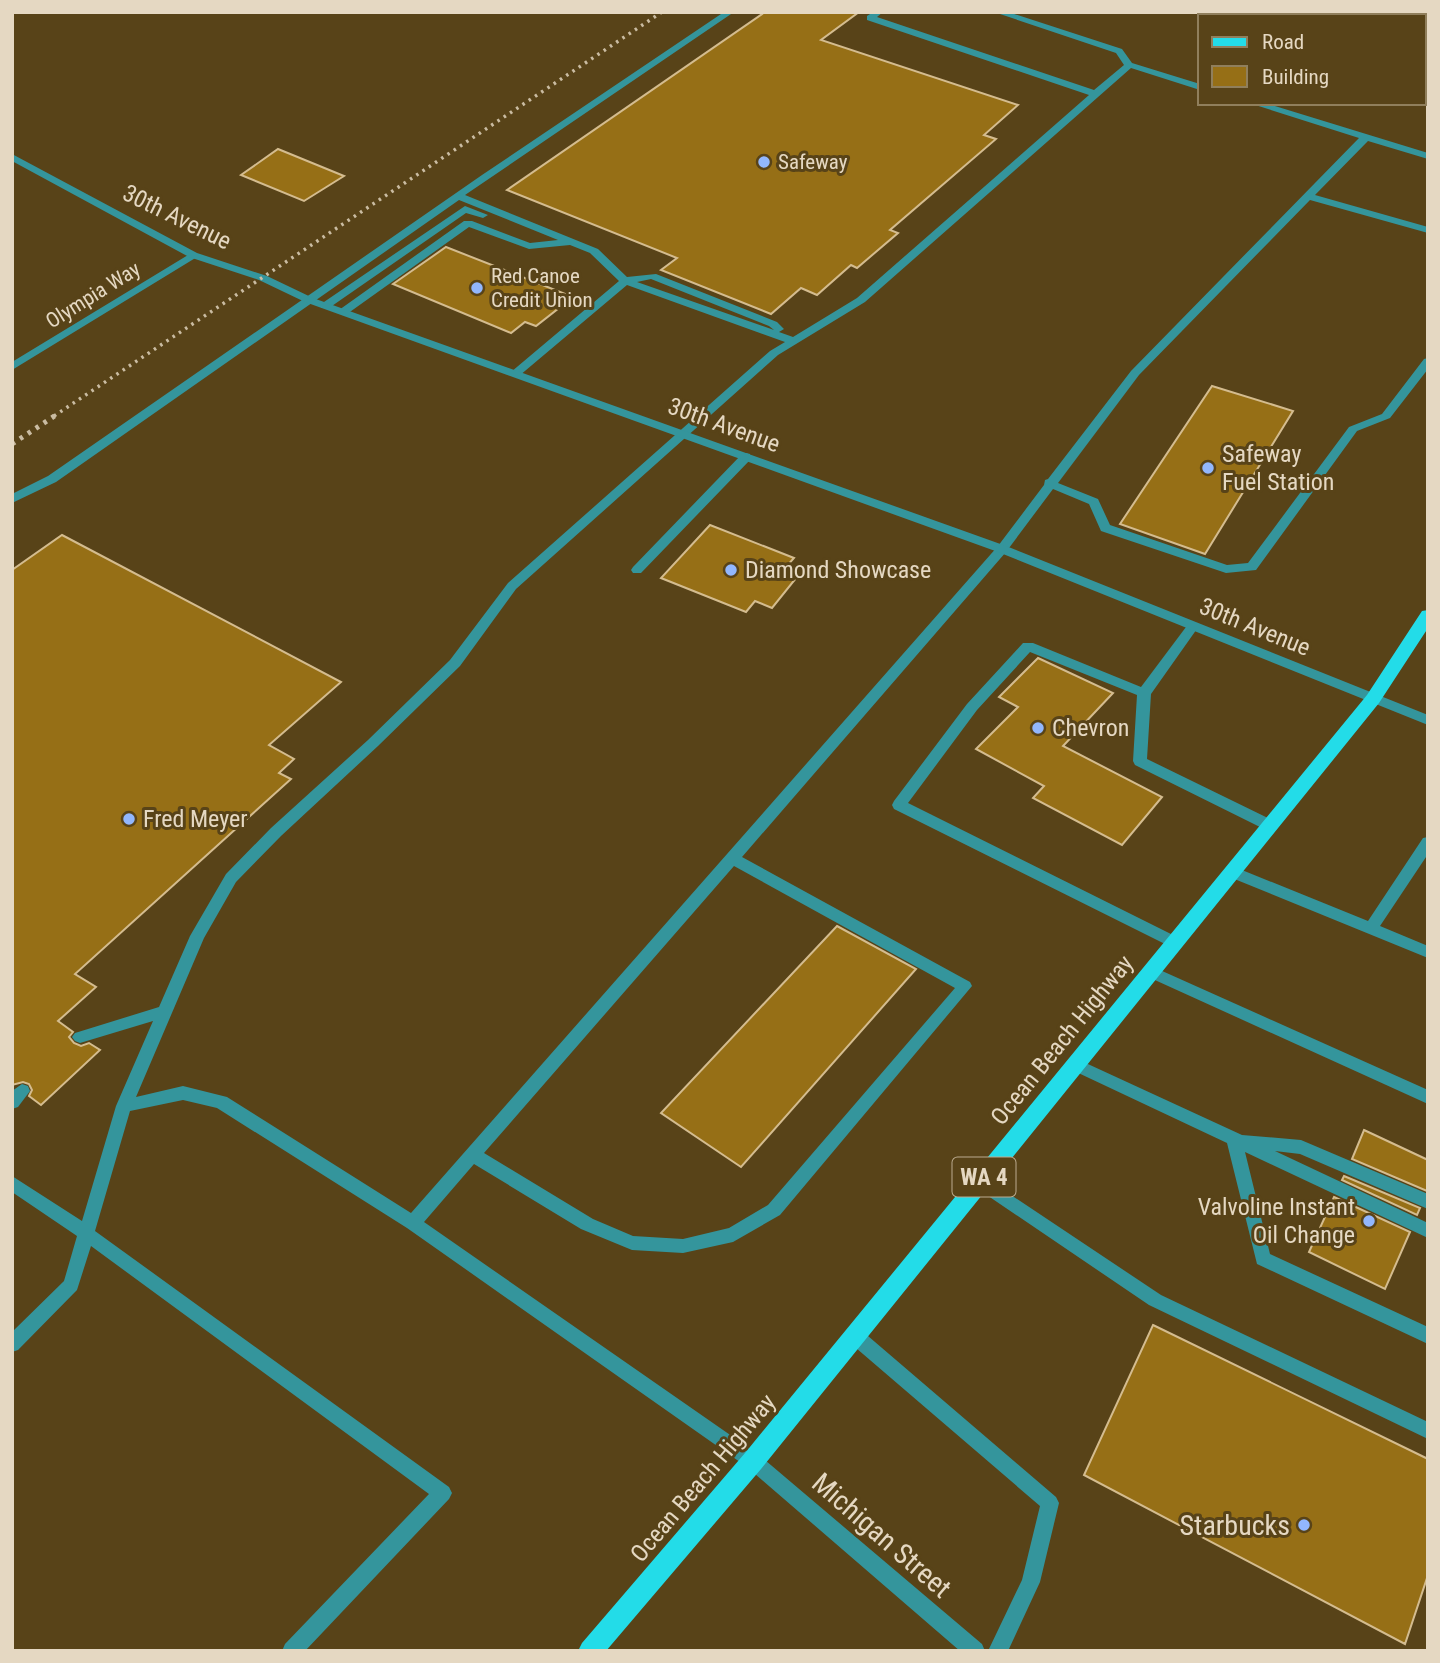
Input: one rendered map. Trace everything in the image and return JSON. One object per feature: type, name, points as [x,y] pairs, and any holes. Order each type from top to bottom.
[{"type":"main road","name":"Ocean Beach Highway","points":[[590,1651],[753,1461],[1271,826],[1373,699],[1428,615]]},
{"type":"street","points":[[12,499],[52,479],[458,196],[730,12]]},
{"type":"street","points":[[879,12],[870,18],[1096,94]]},
{"type":"street","points":[[998,12],[1119,51],[1129,65],[1198,86]]},
{"type":"street","points":[[12,1344],[72,1285],[124,1106],[197,936],[231,878],[454,663],[512,586],[775,353],[861,300],[1129,65]]},
{"type":"street","points":[[1264,105],[1428,156]]},
{"type":"street","points":[[413,1223],[1002,549],[1049,483],[1135,373],[1366,137]]},
{"type":"street","name":"30th Avenue","points":[[12,158],[193,255],[262,278],[325,306],[1002,549],[1428,720]]},
{"type":"street","points":[[458,196],[594,251],[625,281]]},
{"type":"street","points":[[1308,196],[1428,230]]},
{"type":"street","points":[[325,306],[465,209],[537,236],[571,242]]},
{"type":"street","points":[[342,312],[468,223],[529,246],[571,242]]},
{"type":"street","name":"Olympia Way","points":[[12,367],[193,255]]},
{"type":"street","points":[[515,374],[625,281],[652,276],[773,324],[794,341]]},
{"type":"street","points":[[1049,483],[1094,502],[1105,528],[1226,569],[1252,567],[1353,429],[1386,416],[1428,362]]},
{"type":"street","points":[[637,570],[746,457]]},
{"type":"street","points":[[1193,626],[1144,693],[1140,761],[1271,826]]},
{"type":"street","points":[[1144,693],[1028,646],[972,707],[899,806],[1176,943]]},
{"type":"street","points":[[1371,929],[1428,842]]},
{"type":"street","points":[[473,1155],[587,1224],[632,1243],[682,1246],[733,1235],[774,1210],[965,986],[732,858]]},
{"type":"street","points":[[1232,872],[1428,952]]},
{"type":"street","points":[[1151,972],[1428,1097]]},
{"type":"street","points":[[80,1037],[165,1011]]},
{"type":"street","points":[[1077,1065],[1428,1231]]},
{"type":"street","name":"Michigan Street","points":[[124,1106],[183,1093],[221,1102],[413,1223],[753,1461],[975,1651]]},
{"type":"street","points":[[1234,1140],[1301,1147],[1428,1202]]},
{"type":"street","points":[[1234,1140],[1263,1259],[1428,1336]]},
{"type":"street","points":[[981,1182],[1155,1300],[1428,1431]]},
{"type":"street","points":[[12,1183],[87,1234],[443,1493],[292,1651]]},
{"type":"street","points":[[855,1336],[1050,1503],[1031,1582],[998,1651]]},
{"type":"building","name":"Safeway","points":[[765,12],[859,12],[821,40],[1018,105],[984,135],[996,139],[890,230],[898,233],[857,268],[851,265],[817,295],[801,288],[771,314],[661,270],[677,258],[507,190]]},
{"type":"building","points":[[278,149],[344,176],[304,201],[241,175]]},
{"type":"building","name":"Red Canoe Credit Union","points":[[446,247],[573,297],[536,326],[525,322],[511,333],[393,284]]},
{"type":"building","name":"Safeway Fuel Station","points":[[1212,386],[1293,411],[1205,554],[1120,524]]},
{"type":"building","name":"Diamond Showcase","points":[[710,525],[794,558],[786,567],[801,572],[772,608],[755,601],[746,612],[661,578]]},
{"type":"building","name":"Fred Meyer","points":[[62,535],[341,682],[269,745],[294,759],[279,773],[291,779],[75,974],[96,987],[58,1021],[73,1032],[69,1037],[74,1043],[81,1046],[89,1043],[100,1050],[41,1105],[29,1096],[32,1090],[29,1084],[23,1082],[12,1085],[12,570]]},
{"type":"building","points":[[1038,658],[1113,693],[1063,746],[1162,797],[1122,845],[1033,798],[1044,786],[976,749],[1018,707],[999,697]]},
{"type":"building","points":[[837,926],[916,969],[741,1167],[661,1113]]},
{"type":"building","points":[[1364,1130],[1428,1160],[1427,1191],[1352,1159]]},
{"type":"building","points":[[1344,1176],[1420,1208],[1417,1215],[1342,1180]]},
{"type":"building","points":[[1334,1197],[1410,1232],[1385,1289],[1309,1252]]},
{"type":"building","name":"Starbucks","points":[[1153,1325],[1428,1459],[1428,1575],[1405,1644],[1084,1475]]},
{"type":"railway","points":[[54,416],[662,12]]},
{"type":"railway","points":[[12,444],[56,415]]},
{"type":"place","name":"Safeway","points":[[764,162]]},
{"type":"place","name":"Red Canoe Credit Union","points":[[477,288]]},
{"type":"place","name":"Safeway Fuel Station","points":[[1208,468]]},
{"type":"place","name":"Diamond Showcase","points":[[731,570]]},
{"type":"place","name":"Chevron","points":[[1038,728]]},
{"type":"place","name":"Fred Meyer","points":[[129,819]]},
{"type":"place","name":"Valvoline Instant Oil Change","points":[[1369,1221]]},
{"type":"place","name":"Starbucks","points":[[1304,1525]]}]
